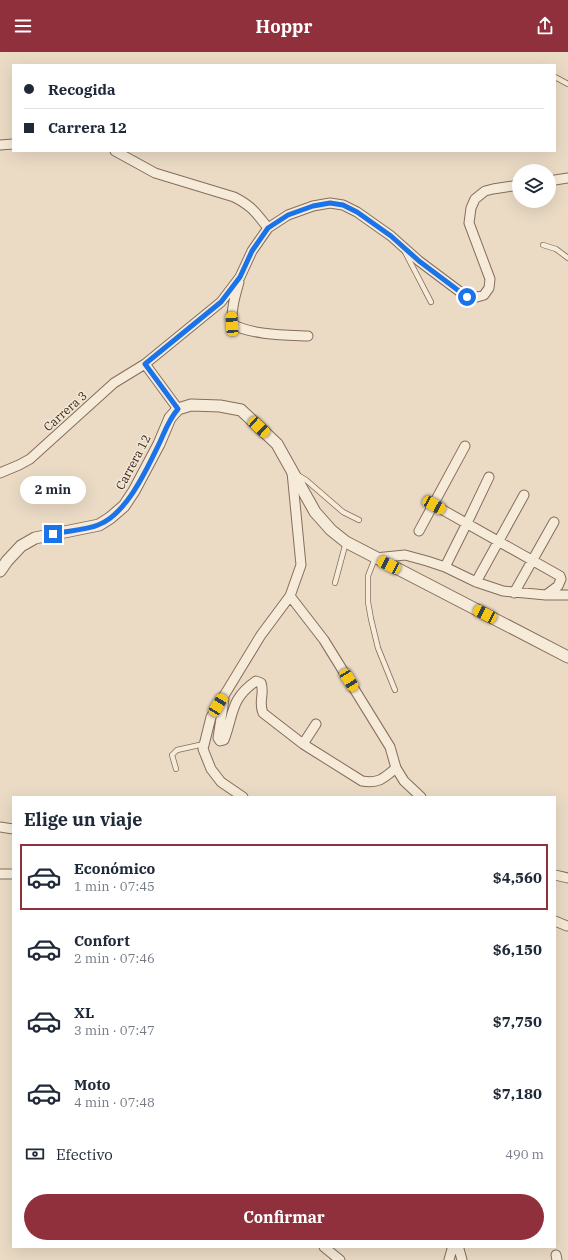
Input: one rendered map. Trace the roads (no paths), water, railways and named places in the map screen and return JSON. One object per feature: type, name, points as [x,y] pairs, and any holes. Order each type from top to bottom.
[{"type":"street","points":[[0,145],[12,144]]},
{"type":"street","points":[[117,152],[156,173],[234,197],[246,203],[268,228]]},
{"type":"street","points":[[556,180],[568,178]]},
{"type":"street","points":[[308,336],[272,334],[238,328],[232,324],[231,316],[240,277],[252,251],[268,228],[288,215],[313,206],[330,203],[343,205],[357,212],[391,236],[419,261],[467,297],[477,297],[484,295],[489,288],[490,279],[469,223],[471,208],[475,199],[485,191],[512,186]]},
{"type":"street","name":"Carrera 3","points":[[0,473],[30,459],[114,382],[145,364],[221,302],[240,277]]},
{"type":"street","points":[[145,364],[178,409],[191,405],[220,406],[241,410],[277,444],[315,512],[331,530],[346,542],[568,657]]},
{"type":"street","name":"Carrera 12","points":[[0,571],[3,560],[35,538],[99,525],[124,506],[134,491],[170,418],[178,409]]},
{"type":"street","points":[[419,531],[466,446]]},
{"type":"street","points":[[237,796],[221,782],[211,769],[203,749],[211,717],[261,635],[290,596],[301,565],[292,471]]},
{"type":"street","points":[[444,567],[489,477]]},
{"type":"street","points":[[476,582],[524,496]]},
{"type":"street","points":[[434,505],[560,576],[561,579],[558,586],[546,595]]},
{"type":"street","points":[[514,593],[534,560],[554,522]]},
{"type":"street","points":[[375,558],[404,555],[444,567],[476,582],[503,591],[546,595],[568,595]]},
{"type":"street","points":[[290,596],[324,640],[378,727],[390,747],[396,768],[404,781],[420,796]]},
{"type":"street","points":[[225,694],[218,738],[220,741],[224,740],[239,696],[248,687],[256,682],[261,683],[263,688],[260,706],[263,713],[303,744],[362,782],[369,783],[381,780],[396,768]]},
{"type":"street","points":[[303,744],[316,724]]},
{"type":"street","points":[[0,827],[12,829]]},
{"type":"street","points":[[0,874],[12,874]]},
{"type":"street","points":[[556,875],[568,878]]},
{"type":"street","points":[[556,921],[567,926]]},
{"type":"street","points":[[325,1248],[340,1260]]},
{"type":"street","points":[[449,1260],[454,1248]]},
{"type":"street","points":[[457,1248],[459,1249],[462,1260]]},
{"type":"lane","points":[[556,78],[568,84]]},
{"type":"lane","points":[[401,245],[431,302]]},
{"type":"lane","points":[[543,245],[556,249],[568,258]]},
{"type":"lane","points":[[292,471],[306,480],[343,512],[359,520]]},
{"type":"lane","points":[[335,583],[346,542]]},
{"type":"lane","points":[[375,558],[368,576],[368,602],[378,648],[395,690]]},
{"type":"lane","points":[[176,769],[172,756],[177,750],[204,744]]}]
